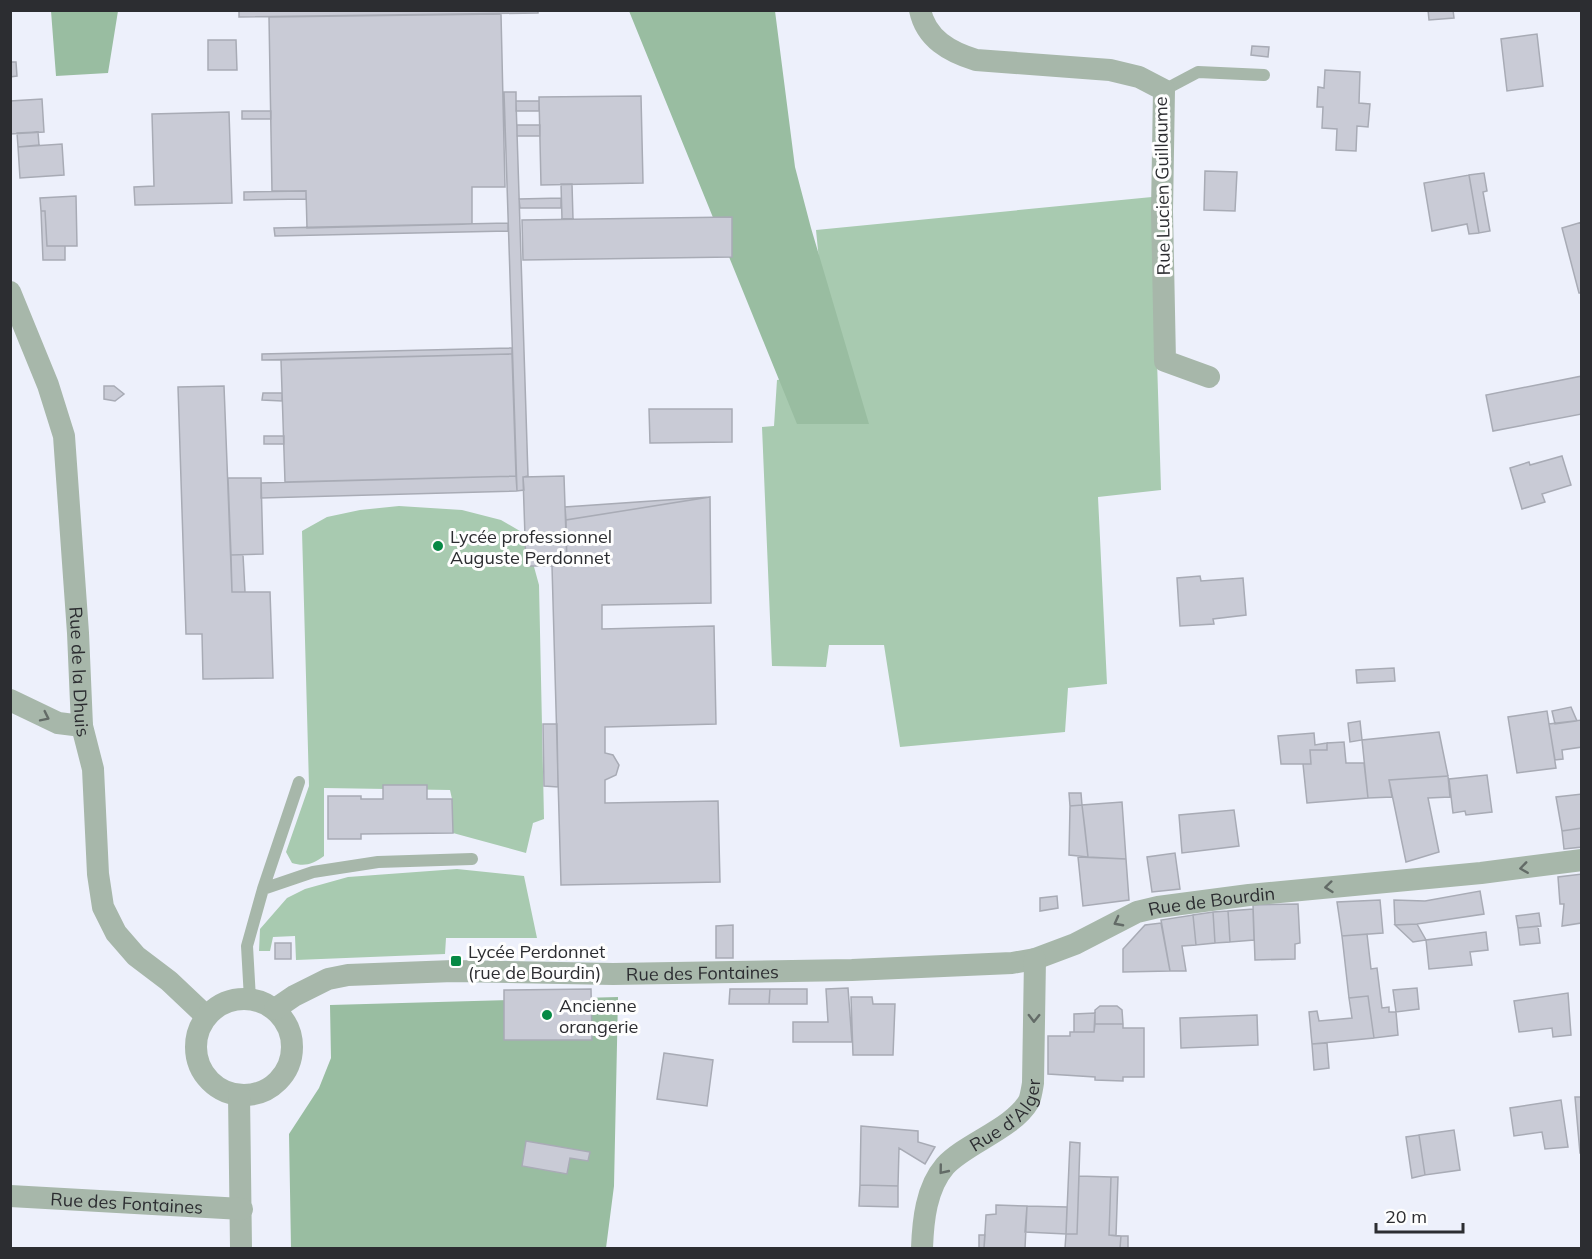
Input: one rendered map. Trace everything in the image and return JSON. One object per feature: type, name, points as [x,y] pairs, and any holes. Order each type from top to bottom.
[{"type":"street","name":"Rue Lucien Guillaume","points":[[920,10],[936,41],[957,54],[976,60],[1110,70],[1139,77],[1164,90],[1162,211],[1165,361],[1209,377]]},
{"type":"street","name":"Rue de la Dhuis","points":[[10,292],[48,385],[64,436],[82,726],[93,769],[99,888],[109,922],[116,933],[136,956],[169,981],[206,1016]]},
{"type":"street","points":[[10,700],[58,723],[82,726]]},
{"type":"street","name":"Rue de Bourdin","points":[[852,970],[1012,963],[1035,959],[1075,944],[1137,912],[1158,907],[1271,892],[1481,873],[1581,860]]},
{"type":"street","name":"Rue d'Alger","points":[[922,1248],[923,1222],[928,1203],[935,1181],[946,1165],[1014,1117],[1029,1101],[1033,1083],[1035,959]]},
{"type":"street","name":"Rue des Fontaines","points":[[275,1009],[294,996],[328,979],[348,975],[453,971],[613,974],[852,970]]},
{"type":"street","points":[[234,999],[250,999],[263,1002],[275,1009],[285,1020],[291,1035],[293,1050],[289,1066],[281,1079],[269,1089],[254,1095],[239,1095],[224,1092],[202,1072],[196,1058],[195,1043],[206,1016],[218,1005],[234,999]]},
{"type":"street","points":[[239,1095],[241,1248]]},
{"type":"street","name":"Rue des Fontaines","points":[[10,1196],[242,1209]]},
{"type":"lane","points":[[1164,90],[1198,72],[1264,75]]},
{"type":"lane","points":[[250,999],[247,946],[263,888],[299,782]]},
{"type":"lane","points":[[263,888],[312,872],[378,862],[472,859]]},
{"type":"green space","points":[[51,11],[118,11],[108,73],[56,76]]},
{"type":"green space","points":[[629,11],[775,11],[795,167],[869,424],[797,424]]},
{"type":"green space","points":[[1152,197],[1161,490],[1098,497],[1107,684],[1068,688],[1065,732],[900,747],[884,645],[829,645],[826,667],[772,666],[762,427],[774,426],[777,380],[830,372],[816,230]]},
{"type":"green space","points":[[399,506],[462,510],[501,520],[525,534],[539,585],[544,819],[533,823],[526,853],[453,833],[450,790],[324,788],[324,856],[309,864],[292,863],[286,852],[309,786],[302,531],[327,517],[360,510]]},
{"type":"green space","points":[[457,869],[524,876],[537,938],[446,938],[445,954],[296,960],[295,936],[273,937],[270,951],[259,951],[260,929],[287,898],[305,889],[348,877]]},
{"type":"green space","points":[[618,997],[614,1186],[606,1248],[291,1248],[289,1134],[319,1088],[331,1058],[330,1005]]},
{"type":"building","points":[[239,10],[538,10],[538,13],[239,17]]},
{"type":"building","points":[[1428,10],[1453,10],[1454,18],[1429,20]]},
{"type":"building","points":[[501,14],[505,187],[472,187],[472,224],[307,228],[306,191],[272,191],[269,17]]},
{"type":"building","points":[[1537,34],[1543,86],[1507,91],[1501,39]]},
{"type":"building","points":[[208,40],[236,40],[237,70],[208,70]]},
{"type":"building","points":[[1252,46],[1269,47],[1268,57],[1251,55]]},
{"type":"building","points":[[10,62],[16,62],[17,76],[10,77]]},
{"type":"building","points":[[1325,70],[1360,72],[1359,103],[1370,104],[1368,127],[1357,126],[1356,151],[1336,150],[1337,129],[1322,128],[1323,107],[1317,107],[1318,87],[1324,88]]},
{"type":"building","points":[[504,92],[516,92],[528,476],[523,477],[524,490],[517,491]]},
{"type":"building","points":[[641,96],[643,183],[541,185],[539,97]]},
{"type":"building","points":[[42,99],[44,132],[10,134],[10,101]]},
{"type":"building","points":[[516,101],[539,101],[539,111],[516,111]]},
{"type":"building","points":[[242,111],[271,111],[271,119],[242,119]]},
{"type":"building","points":[[229,112],[232,203],[135,205],[134,187],[154,186],[152,114]]},
{"type":"building","points":[[517,125],[540,125],[540,136],[517,136]]},
{"type":"building","points":[[38,132],[39,145],[18,147],[17,133]]},
{"type":"building","points":[[62,144],[64,175],[20,178],[18,147]]},
{"type":"building","points":[[1205,171],[1237,172],[1235,211],[1204,210]]},
{"type":"building","points":[[1484,173],[1487,191],[1483,192],[1490,231],[1479,233],[1469,175]]},
{"type":"building","points":[[1469,175],[1479,233],[1469,234],[1467,224],[1432,231],[1424,183]]},
{"type":"building","points":[[561,184],[572,184],[573,219],[562,219]]},
{"type":"building","points":[[306,191],[306,199],[244,200],[244,192]]},
{"type":"building","points":[[76,196],[77,246],[47,246],[45,211],[41,211],[40,198]]},
{"type":"building","points":[[561,198],[561,208],[520,208],[519,199]]},
{"type":"building","points":[[41,211],[45,211],[47,246],[65,246],[65,260],[43,260]]},
{"type":"building","points":[[732,217],[732,257],[523,260],[522,220]]},
{"type":"building","points":[[1582,222],[1582,293],[1579,293],[1562,228]]},
{"type":"building","points":[[508,223],[508,231],[275,236],[274,228]]},
{"type":"building","points":[[512,348],[512,354],[262,360],[262,354]]},
{"type":"building","points":[[512,354],[516,476],[285,482],[281,360]]},
{"type":"building","points":[[1582,376],[1582,414],[1493,431],[1486,395]]},
{"type":"building","points":[[104,386],[114,386],[124,394],[115,401],[104,399]]},
{"type":"building","points":[[224,386],[232,592],[270,592],[273,678],[203,679],[202,634],[186,634],[178,387]]},
{"type":"building","points":[[263,393],[282,393],[282,401],[262,400]]},
{"type":"building","points":[[649,409],[732,409],[732,442],[650,443]]},
{"type":"building","points":[[264,436],[284,436],[284,444],[264,444]]},
{"type":"building","points":[[1562,456],[1571,485],[1542,494],[1545,502],[1522,509],[1510,468]]},
{"type":"building","points":[[516,476],[517,491],[261,498],[261,483]]},
{"type":"building","points":[[564,476],[567,566],[526,566],[523,477]]},
{"type":"building","points":[[228,478],[261,478],[263,554],[231,555]]},
{"type":"building","points":[[710,497],[566,520],[565,507]]},
{"type":"building","points":[[710,497],[711,603],[602,605],[602,629],[714,626],[716,724],[605,727],[605,753],[613,755],[619,765],[616,775],[605,780],[605,803],[718,801],[720,882],[561,885],[552,566],[567,566],[566,520]]},
{"type":"building","points":[[231,555],[243,555],[245,592],[232,592]]},
{"type":"building","points":[[1200,576],[1201,581],[1243,578],[1246,615],[1213,619],[1214,624],[1180,626],[1177,578]]},
{"type":"building","points":[[1394,668],[1395,681],[1357,683],[1356,670]]},
{"type":"building","points":[[1571,707],[1577,721],[1555,724],[1552,711]]},
{"type":"building","points":[[1547,711],[1556,768],[1517,773],[1508,717]]},
{"type":"building","points":[[1582,720],[1582,747],[1562,750],[1563,759],[1555,760],[1549,724]]},
{"type":"building","points":[[1360,721],[1362,740],[1350,742],[1348,723]]},
{"type":"building","points":[[543,724],[557,724],[558,787],[544,786]]},
{"type":"building","points":[[1439,732],[1448,776],[1389,780],[1392,797],[1368,798],[1362,740]]},
{"type":"building","points":[[1314,733],[1315,745],[1327,743],[1327,750],[1310,750],[1311,764],[1281,764],[1278,736]]},
{"type":"building","points":[[1344,742],[1346,763],[1364,763],[1368,798],[1307,803],[1303,764],[1311,764],[1310,750],[1327,750],[1327,743]]},
{"type":"building","points":[[1487,775],[1492,812],[1466,815],[1465,811],[1453,813],[1449,779]]},
{"type":"building","points":[[1448,776],[1450,797],[1428,798],[1439,852],[1406,862],[1389,780]]},
{"type":"building","points":[[383,785],[427,785],[427,799],[452,799],[453,833],[361,834],[361,839],[328,839],[328,796],[383,799]]},
{"type":"building","points":[[1069,793],[1081,793],[1082,805],[1070,806]]},
{"type":"building","points":[[1582,794],[1582,828],[1562,831],[1556,797]]},
{"type":"building","points":[[1122,802],[1126,859],[1088,857],[1082,805]]},
{"type":"building","points":[[1082,805],[1088,857],[1069,855],[1070,806]]},
{"type":"building","points":[[1234,810],[1239,846],[1182,853],[1179,815]]},
{"type":"building","points":[[1582,828],[1582,847],[1564,849],[1562,831]]},
{"type":"building","points":[[1175,853],[1180,889],[1152,892],[1147,857]]},
{"type":"building","points":[[1078,857],[1126,859],[1129,900],[1083,906]]},
{"type":"building","points":[[1582,874],[1581,923],[1562,926],[1564,904],[1560,904],[1558,877]]},
{"type":"building","points":[[1480,891],[1484,914],[1395,925],[1394,900],[1425,901]]},
{"type":"building","points":[[1057,896],[1058,908],[1040,911],[1040,898]]},
{"type":"building","points":[[1380,900],[1383,933],[1342,936],[1337,902]]},
{"type":"building","points":[[1298,904],[1300,943],[1295,944],[1295,959],[1255,960],[1253,905]]},
{"type":"building","points":[[1253,909],[1254,940],[1230,942],[1228,911]]},
{"type":"building","points":[[1228,911],[1230,942],[1215,943],[1213,912]]},
{"type":"building","points":[[1213,912],[1215,943],[1196,945],[1193,915]]},
{"type":"building","points":[[1539,913],[1541,926],[1518,928],[1516,916]]},
{"type":"building","points":[[1193,915],[1196,945],[1182,946],[1186,971],[1170,971],[1161,920]]},
{"type":"building","points":[[1161,923],[1170,971],[1123,972],[1123,949],[1145,925]]},
{"type":"building","points":[[1417,924],[1426,940],[1413,942],[1395,925]]},
{"type":"building","points":[[733,925],[733,958],[716,958],[716,926]]},
{"type":"building","points":[[1538,926],[1540,943],[1520,945],[1518,928]]},
{"type":"building","points":[[1486,932],[1488,950],[1470,952],[1472,965],[1429,969],[1426,940]]},
{"type":"building","points":[[1367,934],[1371,969],[1377,968],[1382,1008],[1389,1007],[1389,1012],[1396,1012],[1398,1035],[1374,1038],[1368,996],[1349,998],[1342,936]]},
{"type":"building","points":[[275,943],[291,943],[291,959],[275,959]]},
{"type":"building","points":[[848,988],[852,1042],[793,1042],[793,1022],[828,1022],[826,989]]},
{"type":"building","points":[[1417,988],[1419,1009],[1396,1012],[1393,990]]},
{"type":"building","name":"Ancienne orangerie","points":[[591,989],[592,1040],[504,1040],[504,990]]},
{"type":"building","points":[[730,989],[770,989],[769,1004],[729,1004]]},
{"type":"building","points":[[770,989],[807,989],[807,1004],[769,1004]]},
{"type":"building","points":[[1568,993],[1571,1035],[1553,1037],[1552,1028],[1519,1032],[1514,1001]]},
{"type":"building","points":[[1368,996],[1374,1038],[1312,1044],[1309,1012],[1317,1011],[1319,1021],[1352,1018],[1349,998]]},
{"type":"building","points":[[851,997],[872,997],[873,1004],[895,1004],[893,1055],[853,1055]]},
{"type":"building","points":[[1100,1006],[1117,1006],[1122,1010],[1123,1024],[1095,1024],[1095,1010]]},
{"type":"building","points":[[1095,1013],[1094,1032],[1074,1032],[1074,1014]]},
{"type":"building","points":[[1257,1015],[1258,1045],[1181,1048],[1180,1018]]},
{"type":"building","points":[[1095,1024],[1123,1024],[1123,1028],[1144,1028],[1144,1077],[1123,1077],[1123,1081],[1048,1074],[1048,1036],[1070,1036],[1070,1032],[1094,1032]]},
{"type":"building","points":[[1327,1043],[1329,1068],[1314,1070],[1312,1044]]},
{"type":"building","points":[[664,1053],[713,1060],[707,1106],[657,1099]]},
{"type":"building","points":[[1575,1097],[1582,1097],[1582,1153],[1580,1153]]},
{"type":"building","points":[[1561,1100],[1568,1147],[1545,1149],[1542,1132],[1514,1136],[1510,1108]]},
{"type":"building","points":[[861,1126],[918,1131],[918,1142],[935,1147],[925,1164],[899,1148],[898,1186],[860,1185]]},
{"type":"building","points":[[1454,1130],[1460,1170],[1425,1175],[1419,1135]]},
{"type":"building","points":[[1419,1135],[1425,1175],[1412,1178],[1406,1137]]},
{"type":"building","points":[[526,1141],[590,1152],[588,1161],[570,1158],[567,1174],[522,1166]]},
{"type":"building","points":[[1070,1142],[1080,1143],[1077,1234],[1066,1234]]},
{"type":"building","points":[[1079,1176],[1111,1177],[1109,1235],[1121,1236],[1120,1248],[1065,1248],[1066,1234],[1077,1234]]},
{"type":"building","points":[[1111,1177],[1118,1177],[1116,1236],[1109,1235]]},
{"type":"building","points":[[860,1185],[898,1186],[898,1207],[859,1206]]},
{"type":"building","points":[[996,1205],[1027,1206],[1025,1248],[984,1248],[986,1215],[996,1214]]},
{"type":"building","points":[[1027,1206],[1067,1207],[1066,1234],[1025,1232]]},
{"type":"building","points":[[979,1235],[985,1235],[984,1248],[979,1248]]},
{"type":"building","points":[[1121,1236],[1128,1236],[1128,1248],[1120,1248]]},
{"type":"place","name":"Lycée professionnel Auguste Perdonnet","points":[[438,546]]},
{"type":"place","name":"Lycée Perdonnet (rue de Bourdin)","points":[[456,961]]},
{"type":"place","name":"Ancienne orangerie","points":[[547,1015]]}]
